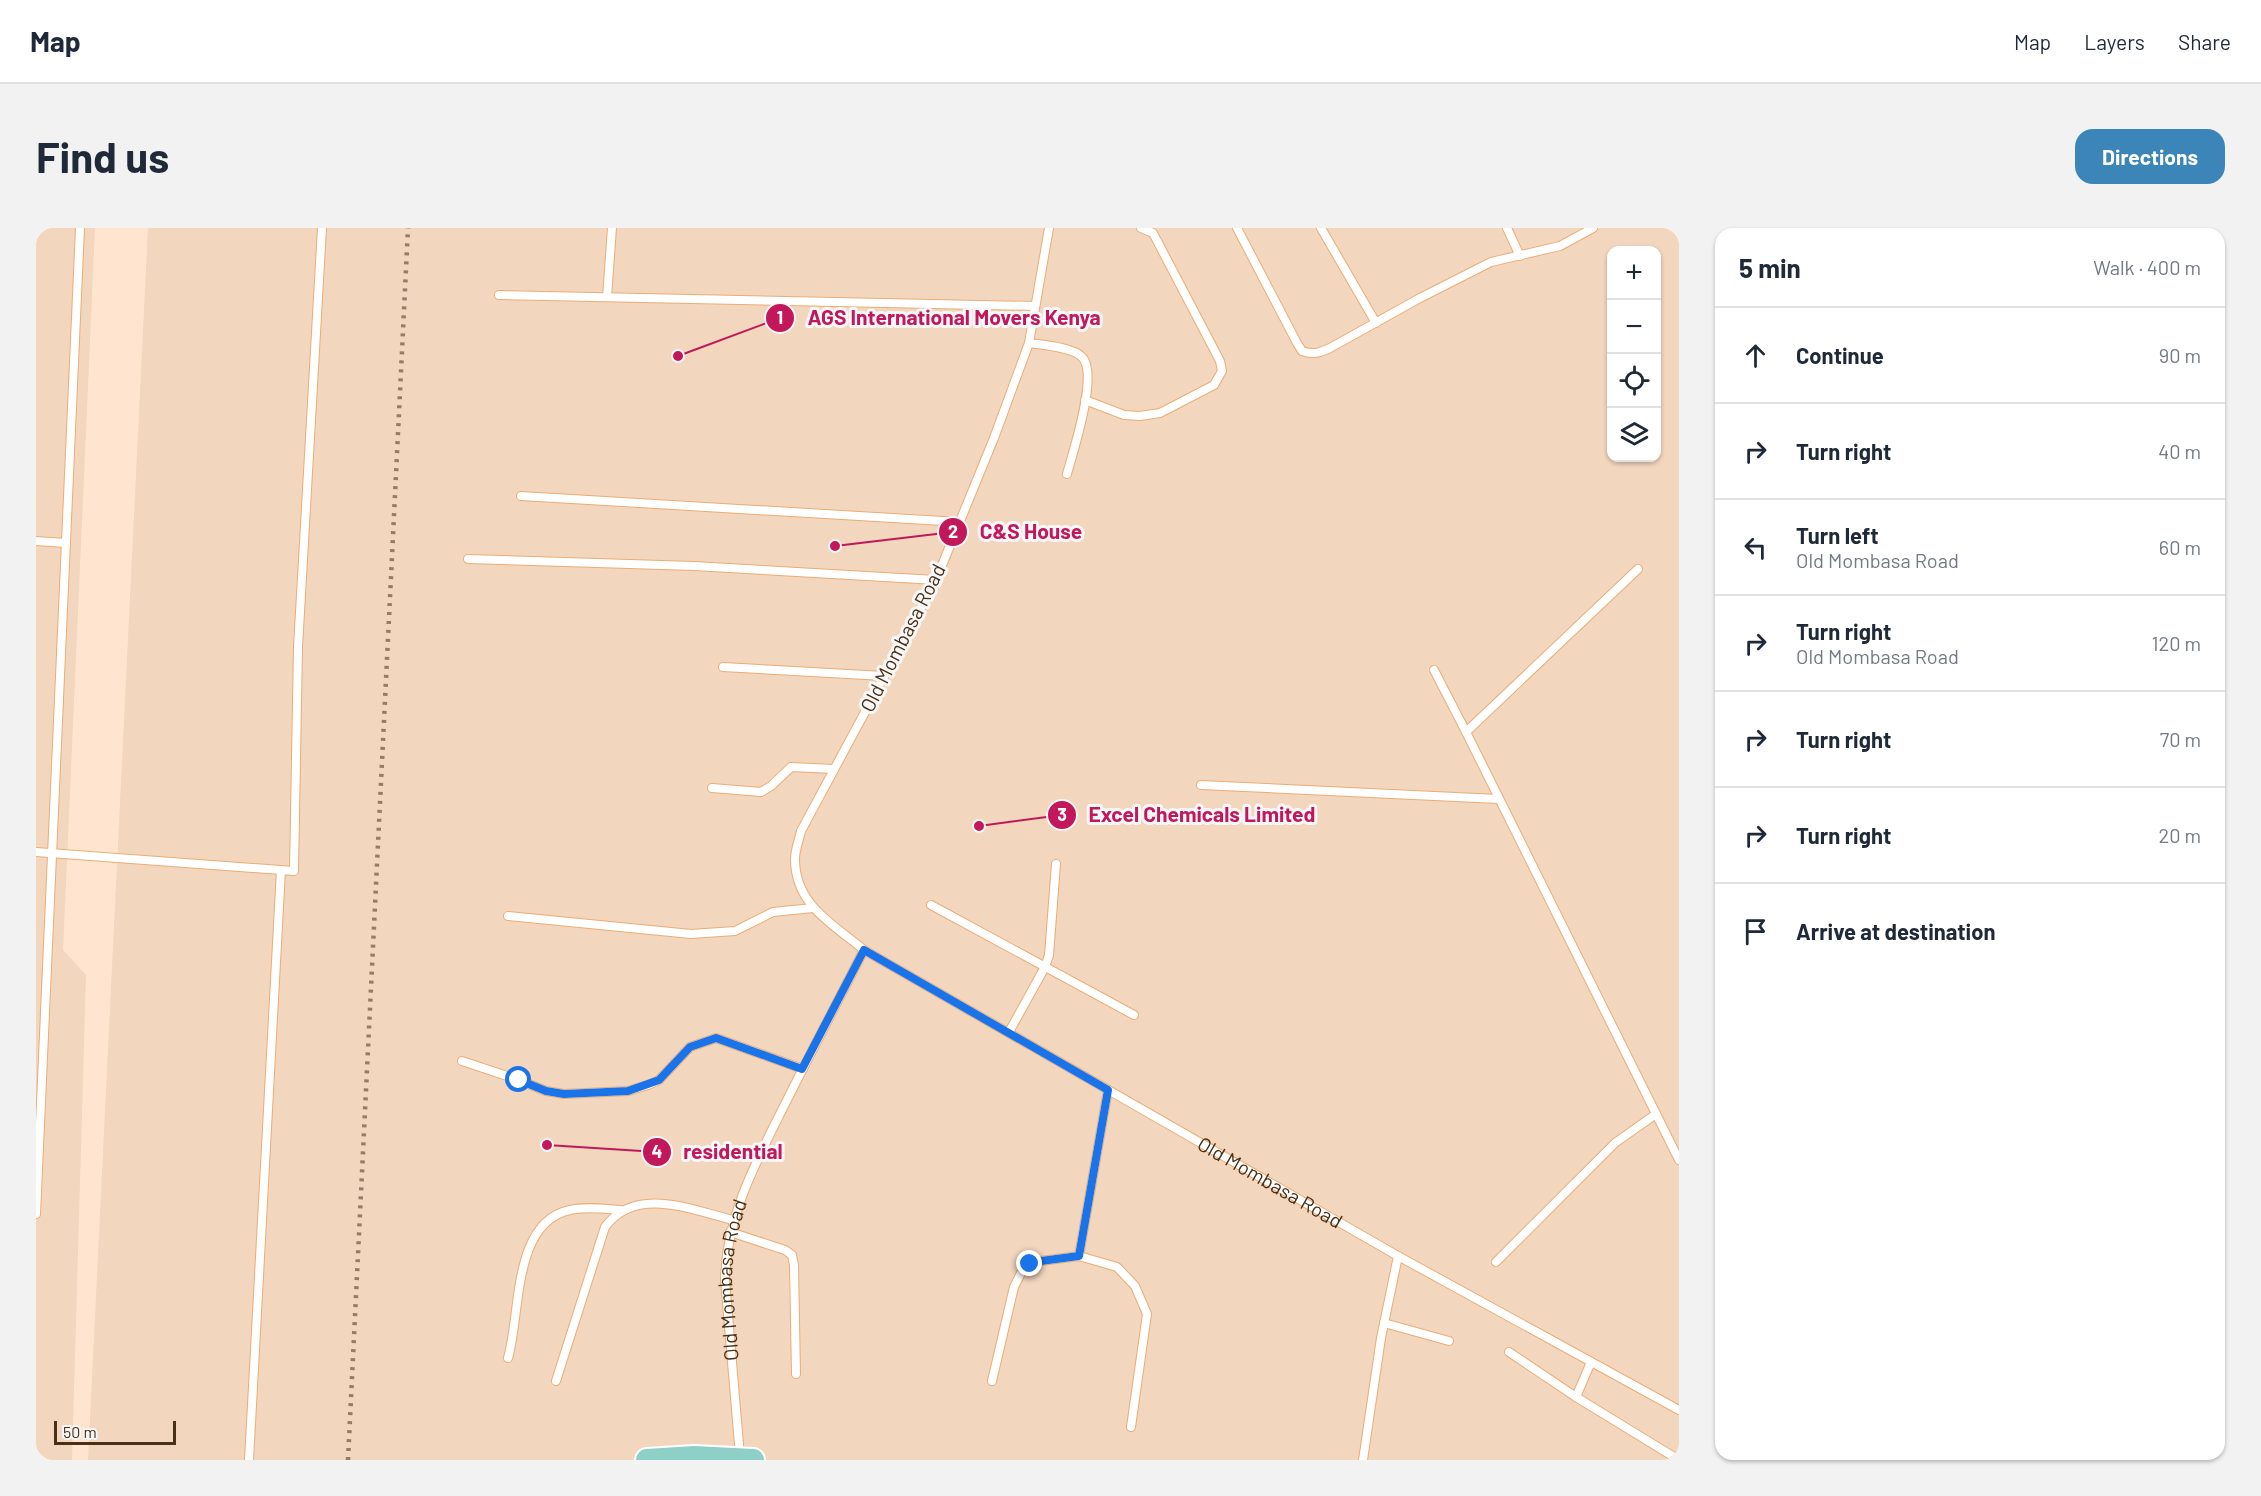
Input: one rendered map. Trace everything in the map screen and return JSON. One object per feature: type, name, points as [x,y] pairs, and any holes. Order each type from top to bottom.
[{"type":"main road","name":"Old Mombasa Road","points":[[647,1460],[694,1457],[744,1460]]},
{"type":"lane","points":[[36,1214],[80,228]]},
{"type":"lane","points":[[36,852],[294,871],[298,647],[322,228]]},
{"type":"lane","points":[[607,297],[612,228]]},
{"type":"lane","name":"Old Mombasa Road","points":[[1049,228],[1029,343],[960,522],[936,580],[801,831],[795,859],[798,882],[807,902],[864,950],[1398,1256],[1679,1410]]},
{"type":"lane","points":[[1085,400],[1124,415],[1160,413],[1215,385],[1222,371],[1220,360],[1153,233],[1141,228]]},
{"type":"lane","points":[[1237,228],[1302,351],[1319,353],[1491,262],[1560,246],[1593,228]]},
{"type":"lane","points":[[1321,228],[1376,323]]},
{"type":"lane","points":[[1510,229],[1520,256]]},
{"type":"lane","points":[[499,295],[1035,306]]},
{"type":"lane","points":[[1029,343],[1075,352],[1082,356],[1089,371],[1085,400],[1067,474]]},
{"type":"lane","points":[[521,496],[960,522]]},
{"type":"lane","points":[[36,541],[66,543]]},
{"type":"lane","points":[[468,559],[694,566],[936,580]]},
{"type":"lane","points":[[1466,732],[1638,569]]},
{"type":"lane","points":[[723,667],[884,676]]},
{"type":"lane","points":[[1434,670],[1679,1160]]},
{"type":"lane","points":[[712,788],[760,792],[771,786],[791,767],[834,770]]},
{"type":"lane","points":[[1201,785],[1498,799]]},
{"type":"lane","points":[[1009,1032],[1045,967],[1050,944],[1056,864]]},
{"type":"lane","points":[[249,1460],[281,870]]},
{"type":"lane","points":[[931,905],[1134,1015]]},
{"type":"lane","points":[[508,916],[691,934],[735,931],[772,912],[813,908]]},
{"type":"lane","name":"Old Mombasa Road","points":[[744,1460],[725,1280],[725,1254],[730,1232],[762,1149],[864,950]]},
{"type":"lane","points":[[462,1061],[546,1091],[564,1094],[628,1091],[648,1085],[659,1080],[690,1047],[716,1038],[802,1069]]},
{"type":"lane","points":[[1079,1256],[1108,1090]]},
{"type":"lane","points":[[1496,1262],[1615,1143],[1656,1114]]},
{"type":"lane","points":[[556,1381],[605,1227],[613,1215],[646,1202],[665,1204],[733,1220]]},
{"type":"lane","points":[[508,1358],[513,1341],[520,1278],[536,1234],[548,1221],[561,1212],[572,1209],[622,1210]]},
{"type":"lane","points":[[730,1232],[785,1250],[792,1255],[796,1374]]},
{"type":"lane","points":[[992,1382],[1014,1287],[1021,1273],[1030,1264],[1079,1256],[1117,1267],[1135,1286],[1147,1314],[1131,1427]]},
{"type":"lane","points":[[1363,1460],[1384,1323],[1398,1256]]},
{"type":"lane","points":[[1384,1323],[1449,1341]]},
{"type":"lane","points":[[1509,1352],[1576,1397],[1679,1460]]},
{"type":"lane","points":[[1576,1397],[1591,1362]]},
{"type":"shaded area","points":[[36,228],[95,228],[63,950],[86,975],[72,1460],[36,1460]]},
{"type":"shaded area","points":[[148,228],[1679,228],[1679,1460],[88,1460]]},
{"type":"railway","points":[[348,1460],[408,228]]},
{"type":"place","name":"AGS International Movers Kenya","points":[[678,356]]},
{"type":"place","name":"C&S House","points":[[835,546]]},
{"type":"place","name":"Excel Chemicals Limited","points":[[979,826]]},
{"type":"place","name":"residential","points":[[547,1145]]},
{"type":"route","points":[[519,1080],[546,1091],[564,1094],[628,1091],[659,1080],[690,1047],[716,1038],[802,1069],[864,950],[1108,1090],[1079,1256],[1030,1264]]}]
